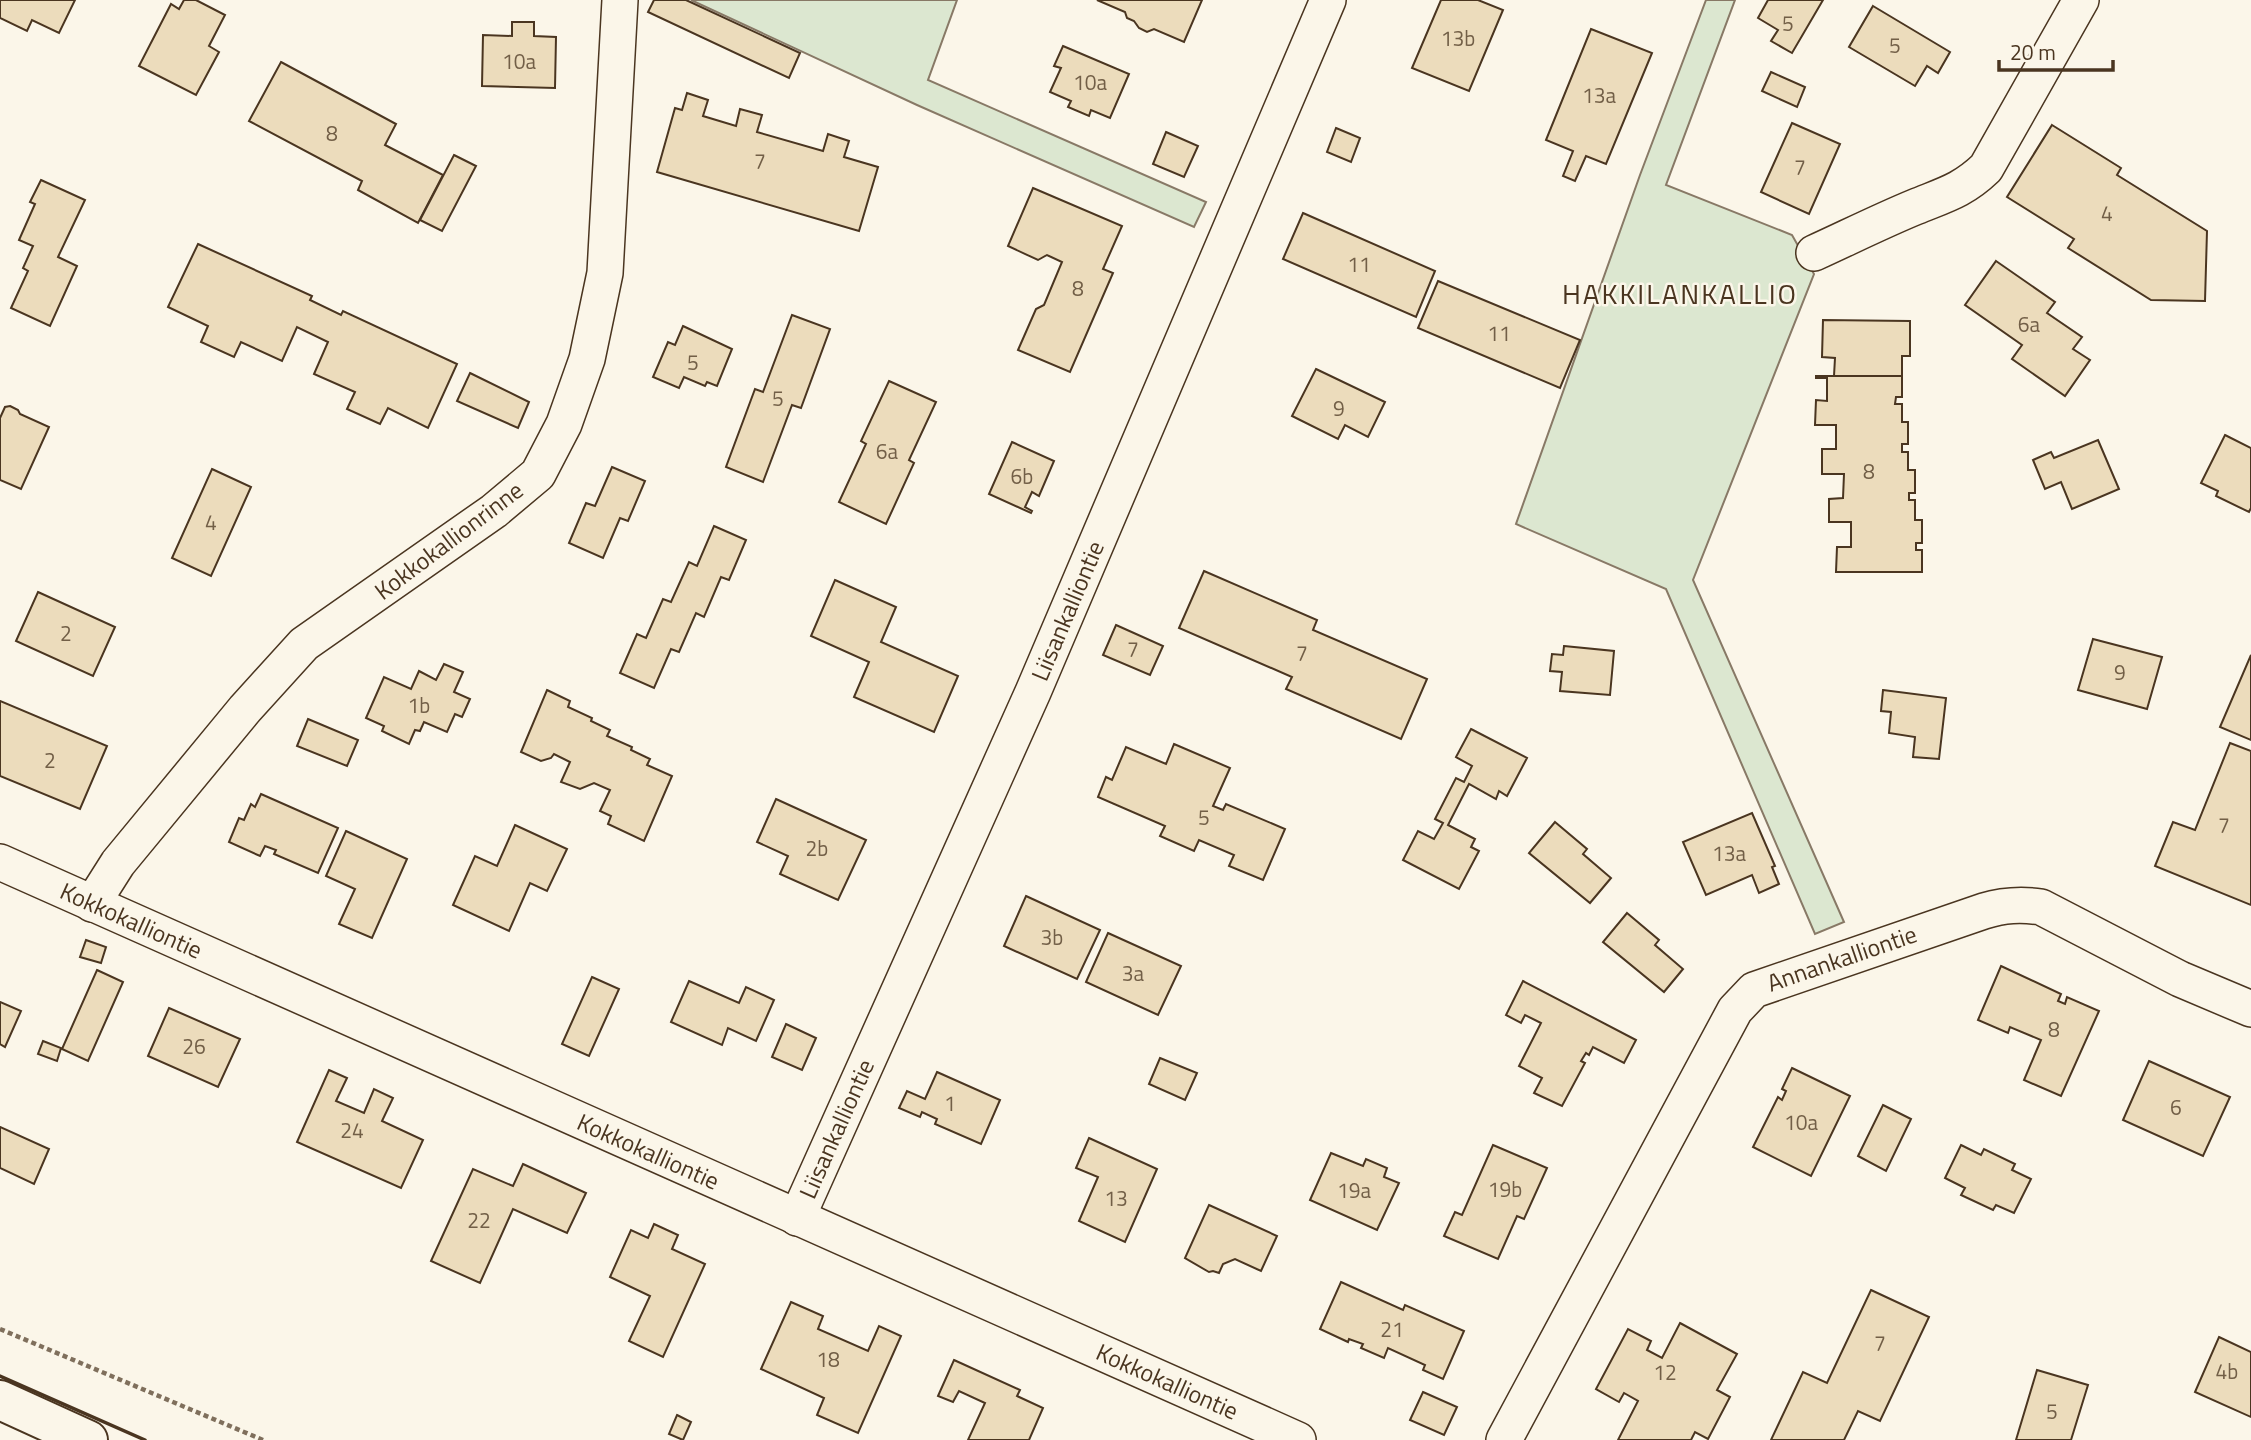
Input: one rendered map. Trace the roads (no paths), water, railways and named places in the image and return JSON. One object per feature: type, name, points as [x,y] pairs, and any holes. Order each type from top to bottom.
[{"type":"main road","points":[[0,1401],[88,1440]]},
{"type":"street","name":"Kokkokallionrinne","points":[[92,904],[118,863],[245,709],[304,644],[484,519],[538,474],[564,424],[587,359],[605,274],[620,0]]},
{"type":"street","name":"Liisankalliontie","points":[[797,1218],[1044,668],[1328,0]]},
{"type":"street","points":[[1814,253],[1916,206],[1946,196],[1970,183],[1986,168],[2081,0]]},
{"type":"street","name":"Kokkokalliontie","points":[[0,862],[1298,1440]]},
{"type":"street","name":"Annankalliontie","points":[[1504,1440],[1735,1010],[1754,990],[1984,911],[2006,905],[2026,905],[2041,907],[2180,979],[2251,1009]]},
{"type":"district","name":"HAKKILANKALLIO","points":[[1680,294]]}]
